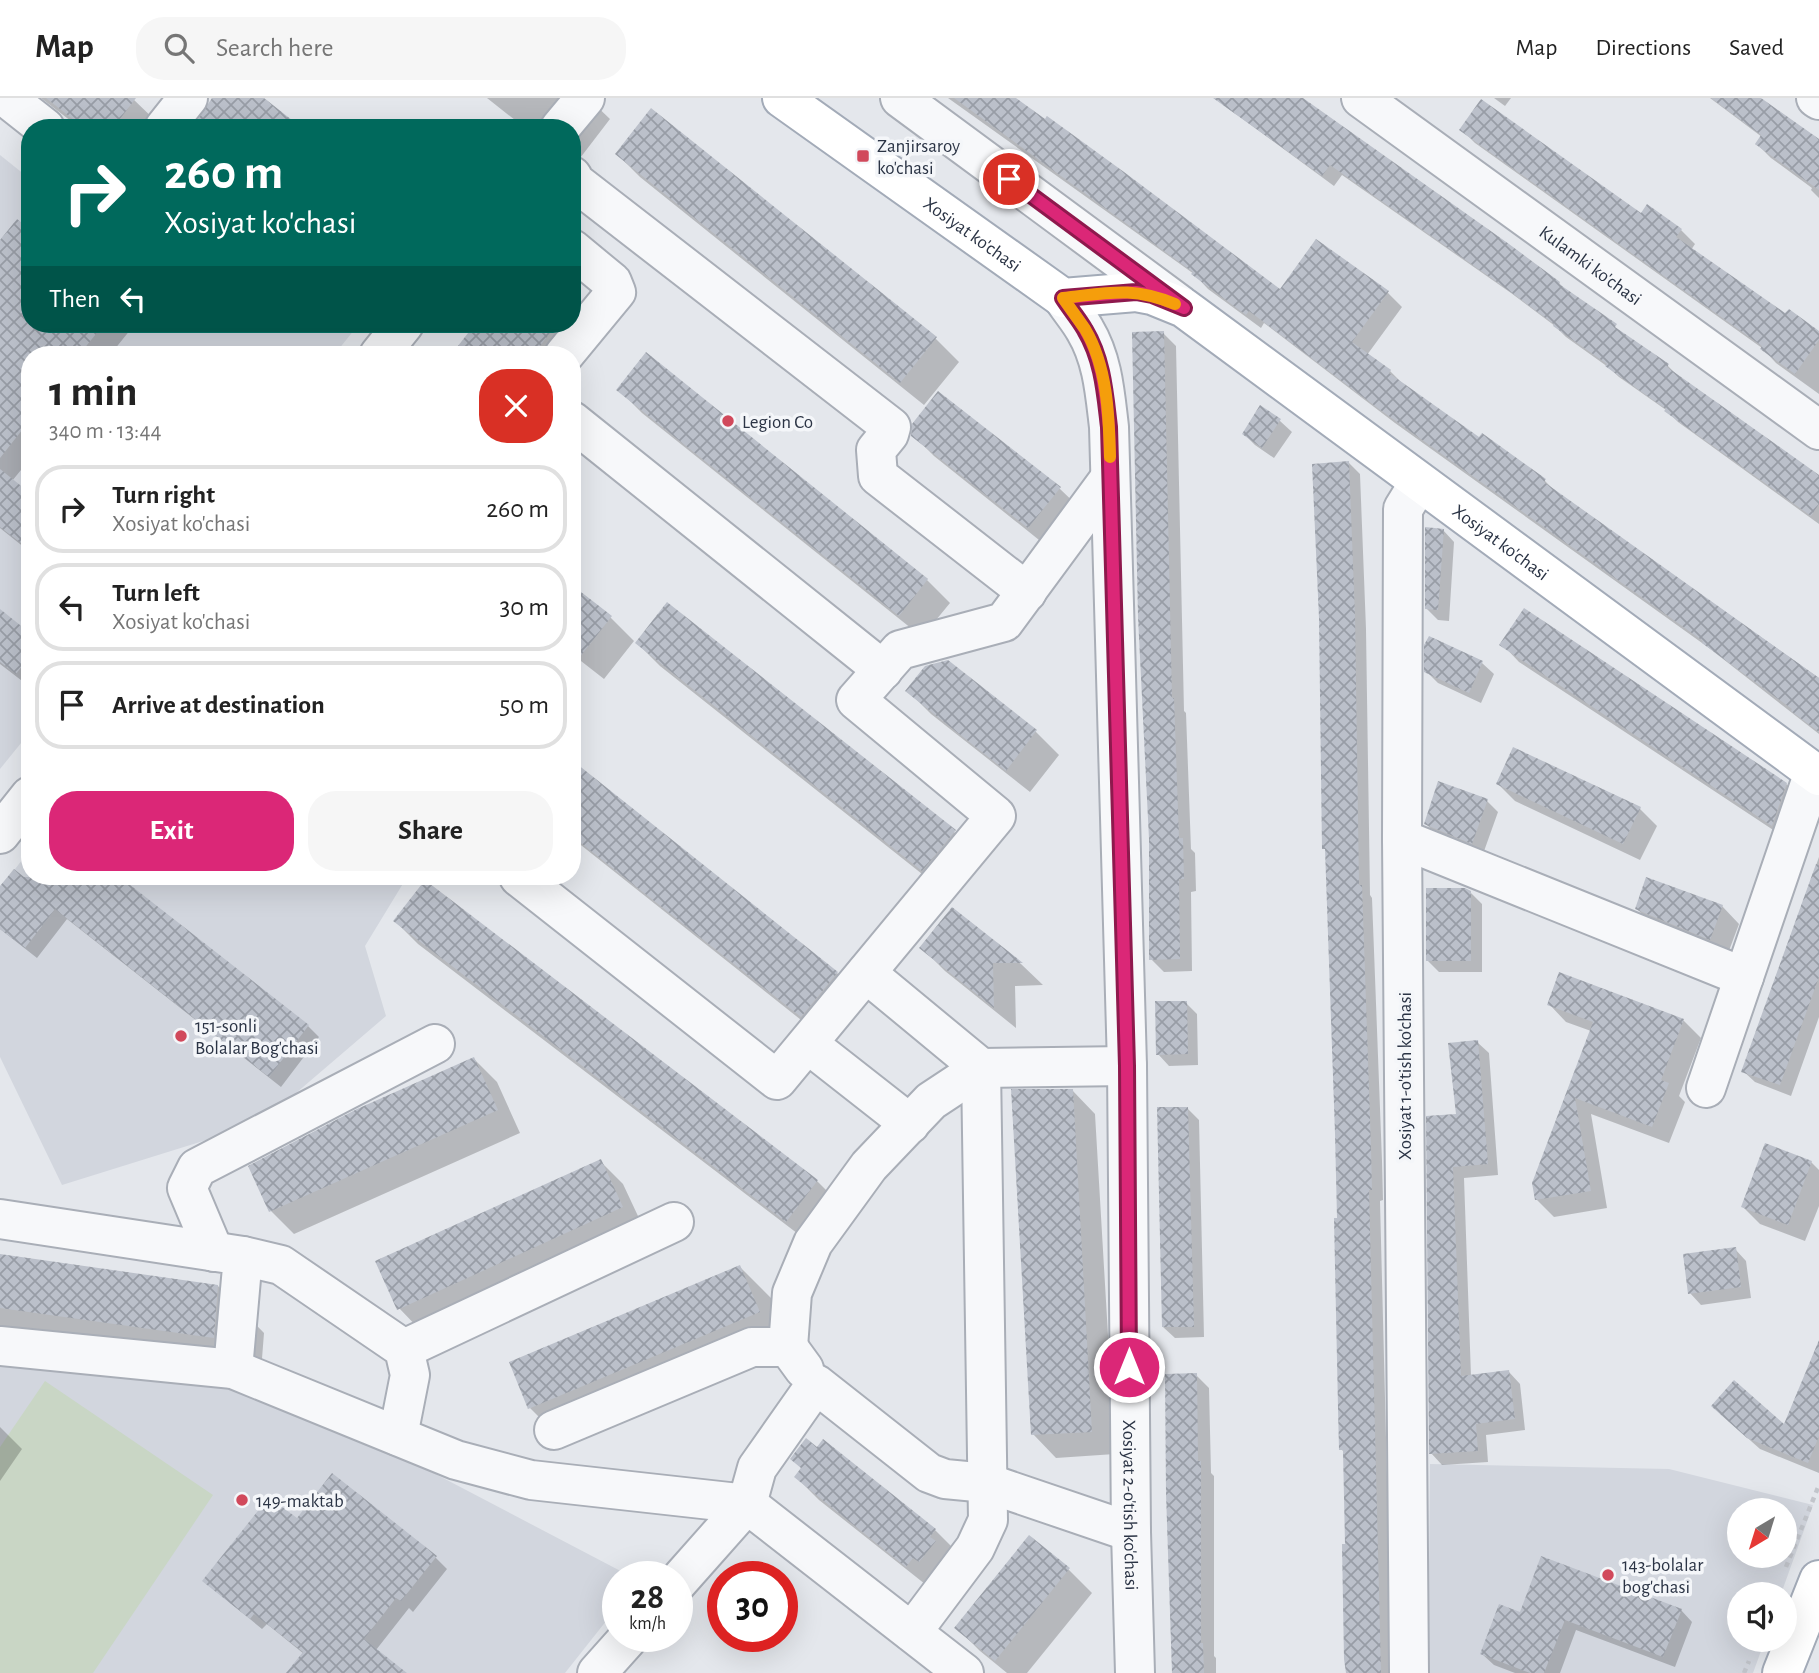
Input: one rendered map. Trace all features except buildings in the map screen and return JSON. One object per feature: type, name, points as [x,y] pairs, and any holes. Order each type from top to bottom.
[{"type":"main road","name":"Xosiyat ko'chasi","points":[[782,98],[1063,298],[1136,292],[1152,295],[1184,308],[1419,484],[1816,774]]},
{"type":"main road","points":[[1782,1673],[1802,1575]]},
{"type":"street","points":[[7,98],[34,119]]},
{"type":"street","points":[[171,119],[188,98]]},
{"type":"street","points":[[568,119],[585,98]]},
{"type":"street","name":"Xosiyat ko'chasi","points":[[900,98],[1184,308]]},
{"type":"street","name":"Kulamki ko'chasi","points":[[1361,98],[1819,430]]},
{"type":"street","points":[[581,187],[891,427],[889,434],[876,450],[878,476],[1027,592]]},
{"type":"street","points":[[571,346],[616,292],[612,282],[581,256]]},
{"type":"street","name":"Xosiyat 2-o'tish ko'chasi","points":[[1063,298],[1086,331],[1096,354],[1103,377],[1109,427],[1127,1066],[1130,1532],[1135,1673]]},
{"type":"street","points":[[581,428],[883,670]]},
{"type":"street","points":[[529,885],[777,1080],[996,816],[856,701],[900,649],[1004,622],[1110,478]]},
{"type":"street","name":"Xosiyat 1-o'tish ko'chasi","points":[[1409,1673],[1402,839],[1403,509],[1419,484]]},
{"type":"street","points":[[1706,1088],[1816,774]]},
{"type":"street","points":[[0,834],[21,807]]},
{"type":"street","points":[[1402,839],[1744,977]]},
{"type":"street","points":[[866,973],[981,1068],[988,1520],[975,1548],[912,1632]]},
{"type":"street","points":[[233,1369],[229,1254],[187,1188],[197,1168],[435,1044]]},
{"type":"street","points":[[808,1044],[910,1124]]},
{"type":"street","points":[[1127,1066],[981,1068],[931,1101],[869,1166],[813,1242],[792,1293],[788,1347],[816,1384],[929,1473],[945,1479],[987,1483],[1130,1532]]},
{"type":"street","points":[[0,1219],[229,1254],[282,1265],[404,1349],[410,1375],[398,1436]]},
{"type":"street","points":[[404,1349],[674,1222]]},
{"type":"street","points":[[0,1346],[233,1369],[456,1460],[531,1480],[747,1504],[964,1673]]},
{"type":"street","points":[[554,1430],[752,1347],[788,1347]]},
{"type":"street","points":[[693,1565],[747,1504],[757,1468],[816,1384]]},
{"type":"street","points":[[597,1673],[616,1652]]},
{"type":"path","points":[[1802,1575],[1819,1485]]},
{"type":"shaded area","points":[[0,155],[21,172],[21,333],[352,333],[341,346],[21,346],[21,743],[0,769]]},
{"type":"shaded area","name":"151-sonli Bolalar Bog'chasi","points":[[21,861],[21,885],[402,885],[365,946],[386,1016],[261,1123],[62,1185],[0,1057],[0,888]]},
{"type":"shaded area","name":"149-maktab","points":[[0,1361],[234,1385],[338,1423],[602,1561],[602,1626],[565,1673],[0,1673]]},
{"type":"shaded area","name":"143-bolalar bog'chasi","points":[[1430,1464],[1669,1469],[1785,1498],[1727,1498],[1727,1568],[1790,1568],[1785,1582],[1727,1582],[1727,1652],[1761,1652],[1753,1673],[1428,1673]]},
{"type":"shaded area","name":"143-bolalar bog'chasi","points":[[1797,1501],[1813,1505],[1797,1550]]},
{"type":"green space","points":[[45,1381],[213,1495],[93,1673],[0,1673],[0,1447]]},
{"type":"slow traffic","points":[[1110,457],[1103,377],[1086,331],[1063,298],[1136,292],[1175,304]]},
{"type":"place","name":"Zanjirsaroy ko'chasi","points":[[863,156]]},
{"type":"place","name":"Legion Co","points":[[728,421]]},
{"type":"place","name":"151-sonli Bolalar Bog'chasi","points":[[181,1036]]},
{"type":"place","name":"149-maktab","points":[[242,1500]]},
{"type":"place","name":"143-bolalar bog'chasi","points":[[1608,1575]]},
{"type":"route","points":[[1009,179],[1184,308],[1152,295],[1136,292],[1063,298],[1086,331],[1096,354],[1103,377],[1109,427],[1127,1066],[1129,1367]]}]
